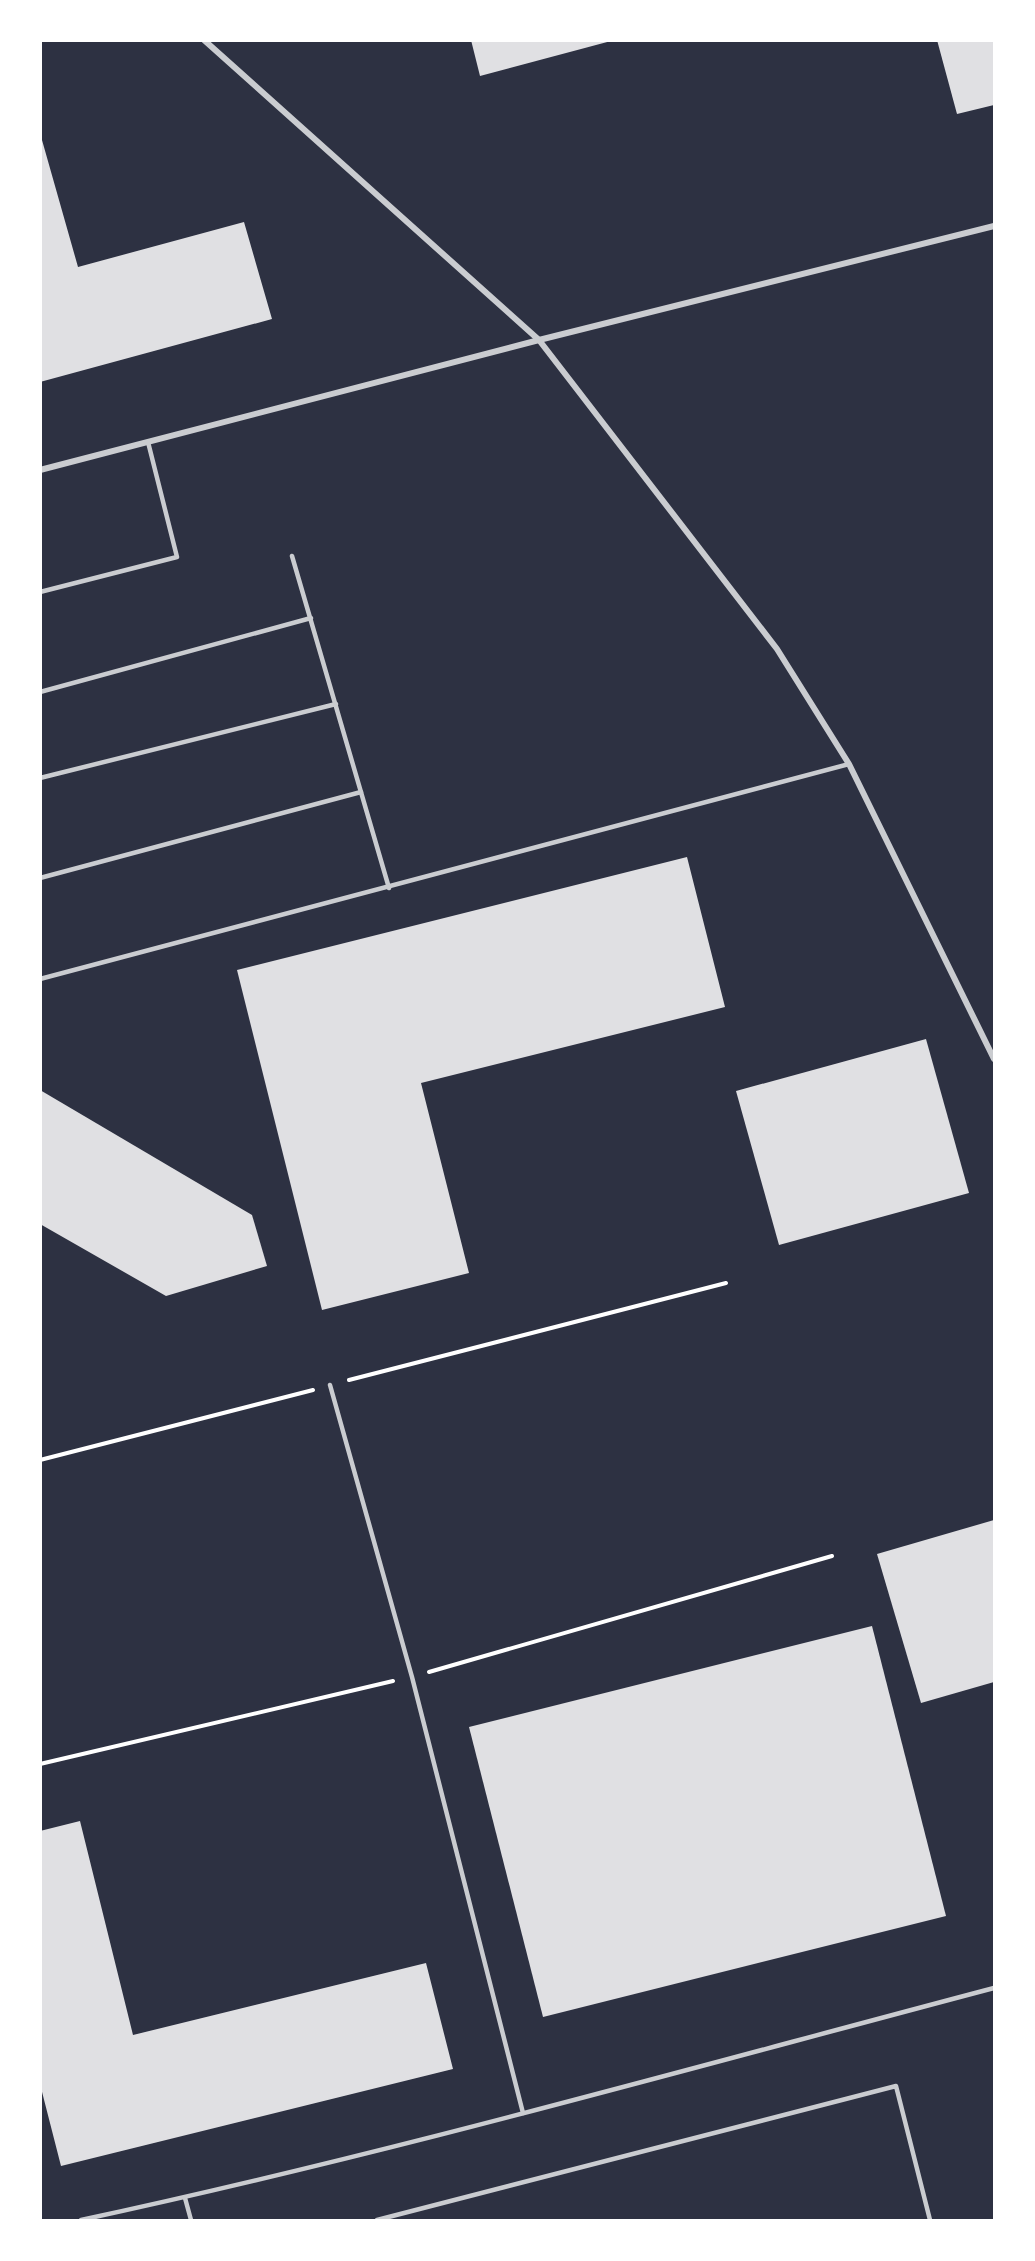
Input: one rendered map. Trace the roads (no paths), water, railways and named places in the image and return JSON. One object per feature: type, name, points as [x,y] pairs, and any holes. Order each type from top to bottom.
[{"type":"street","points":[[204,40],[539,340],[777,649],[849,764],[994,1059]]},
{"type":"street","points":[[40,470],[539,340],[994,226]]},
{"type":"lane","points":[[40,592],[177,557],[148,442]]},
{"type":"lane","points":[[292,556],[389,888]]},
{"type":"lane","points":[[40,692],[311,618]]},
{"type":"lane","points":[[40,778],[336,704]]},
{"type":"lane","points":[[40,979],[849,764]]},
{"type":"lane","points":[[40,878],[361,792]]},
{"type":"lane","points":[[330,1385],[412,1677],[524,2113]]},
{"type":"lane","points":[[81,2220],[185,2198],[524,2113],[994,1988]]},
{"type":"lane","points":[[377,2220],[896,2086],[930,2220]]},
{"type":"lane","points":[[185,2198],[191,2220]]}]
